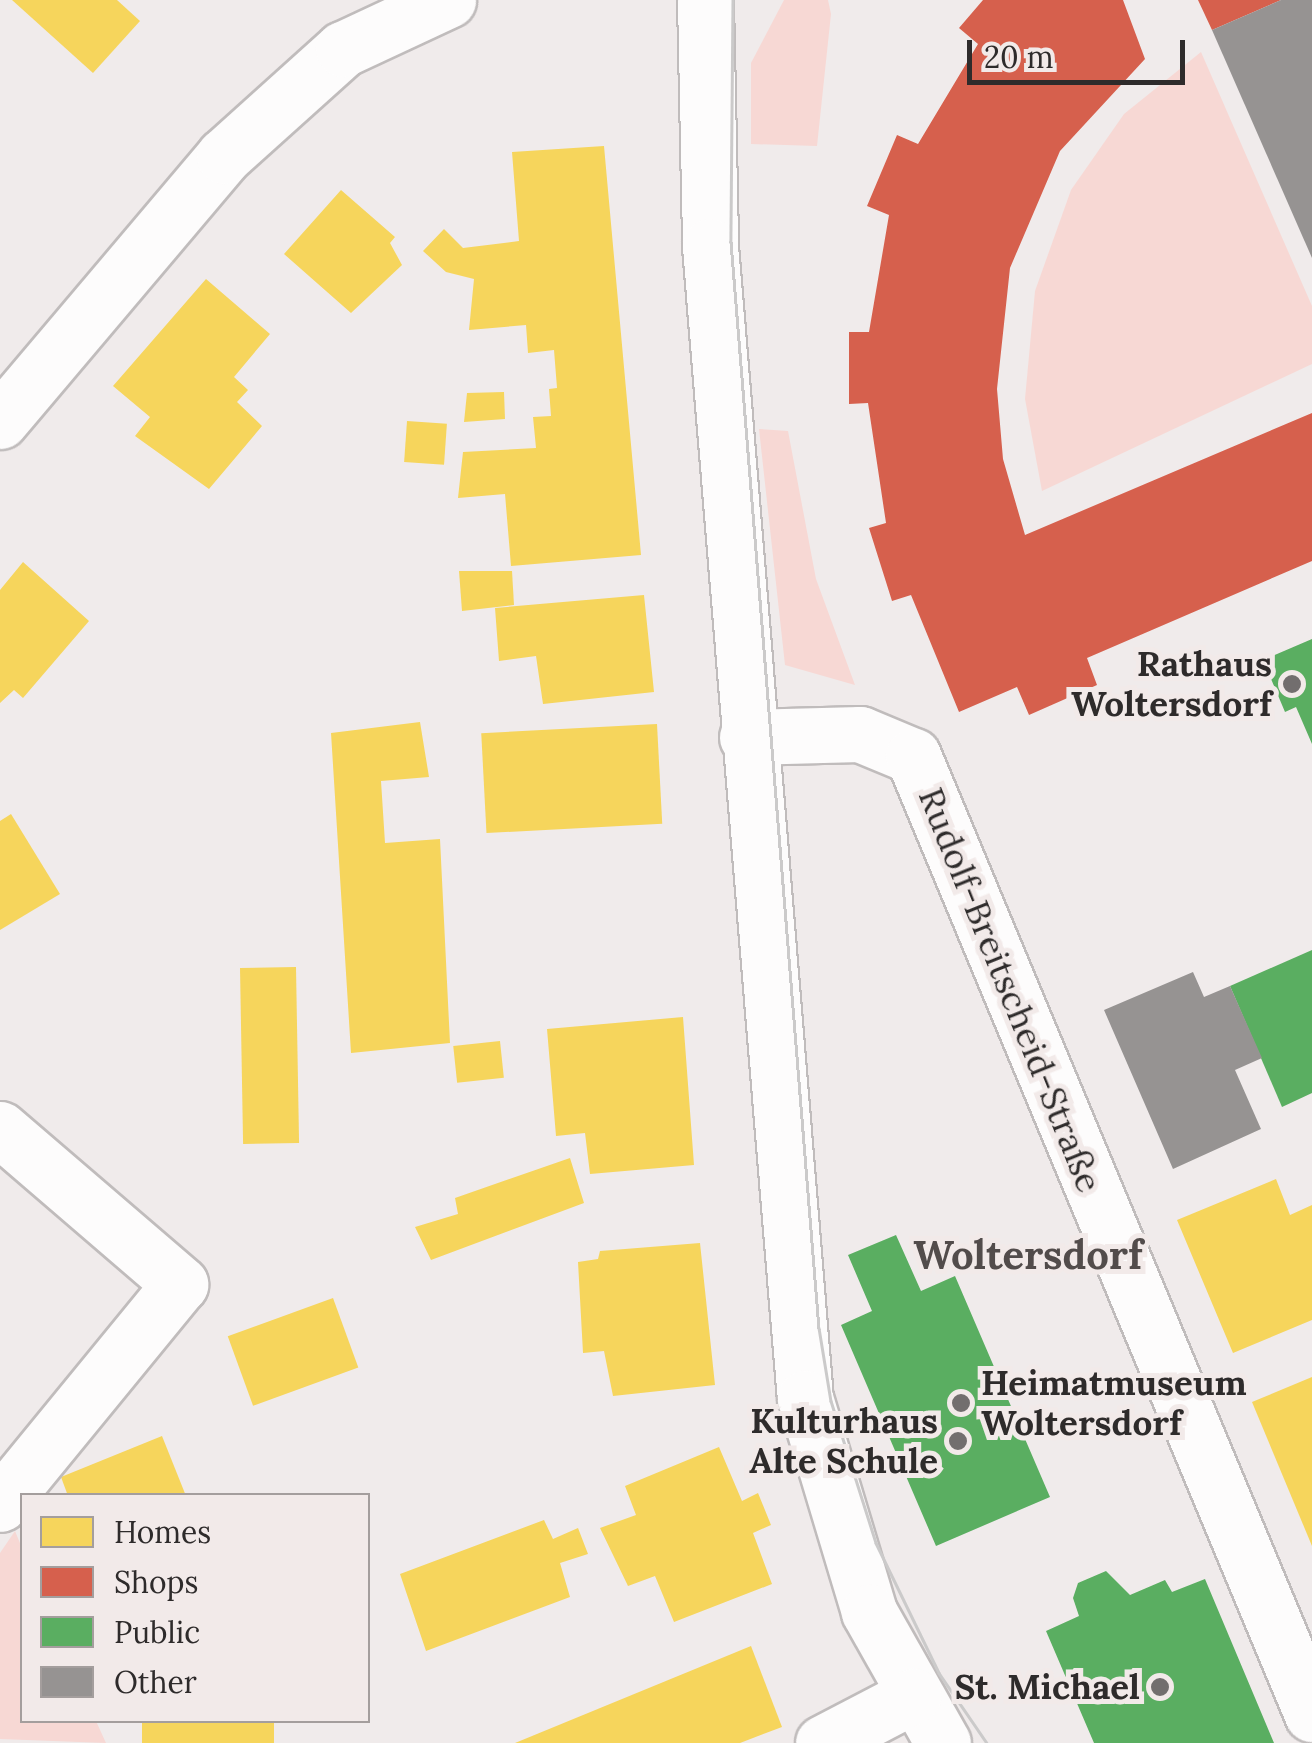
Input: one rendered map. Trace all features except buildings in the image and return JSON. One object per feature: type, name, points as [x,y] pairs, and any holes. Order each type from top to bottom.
[{"type":"street","points":[[0,421],[224,156],[343,50],[448,0]]},
{"type":"street","points":[[705,0],[710,246],[747,737],[805,1398],[858,1582],[913,1696],[943,1743]]},
{"type":"street","name":"Rudolf-Breitscheid-Straße","points":[[747,737],[860,734],[913,756],[1312,1714]]},
{"type":"street","points":[[0,1128],[180,1284],[0,1504]]},
{"type":"street","points":[[824,1743],[913,1696]]},
{"type":"shaded area","points":[[784,0],[828,0],[831,14],[817,146],[751,144],[751,63]]},
{"type":"shaded area","points":[[1201,52],[1312,306],[1312,364],[1042,491],[1025,399],[1035,291],[1071,190],[1124,114]]},
{"type":"shaded area","points":[[759,429],[788,431],[816,579],[855,685],[785,665]]},
{"type":"shaded area","points":[[15,1531],[20,1543],[20,1723],[97,1723],[106,1743],[0,1739],[0,1553]]},
{"type":"tram line","points":[[733,0],[731,242],[819,1328],[831,1401],[876,1543],[939,1673],[987,1743]]},
{"type":"place","name":"Rathaus Woltersdorf","points":[[1292,684]]},
{"type":"place","name":"Heimatmuseum Woltersdorf","points":[[961,1403]]},
{"type":"place","name":"Kulturhaus Alte Schule","points":[[958,1441]]},
{"type":"place","name":"St. Michael","points":[[1160,1687]]},
{"type":"district","name":"Woltersdorf","points":[[1028,1255]]}]
